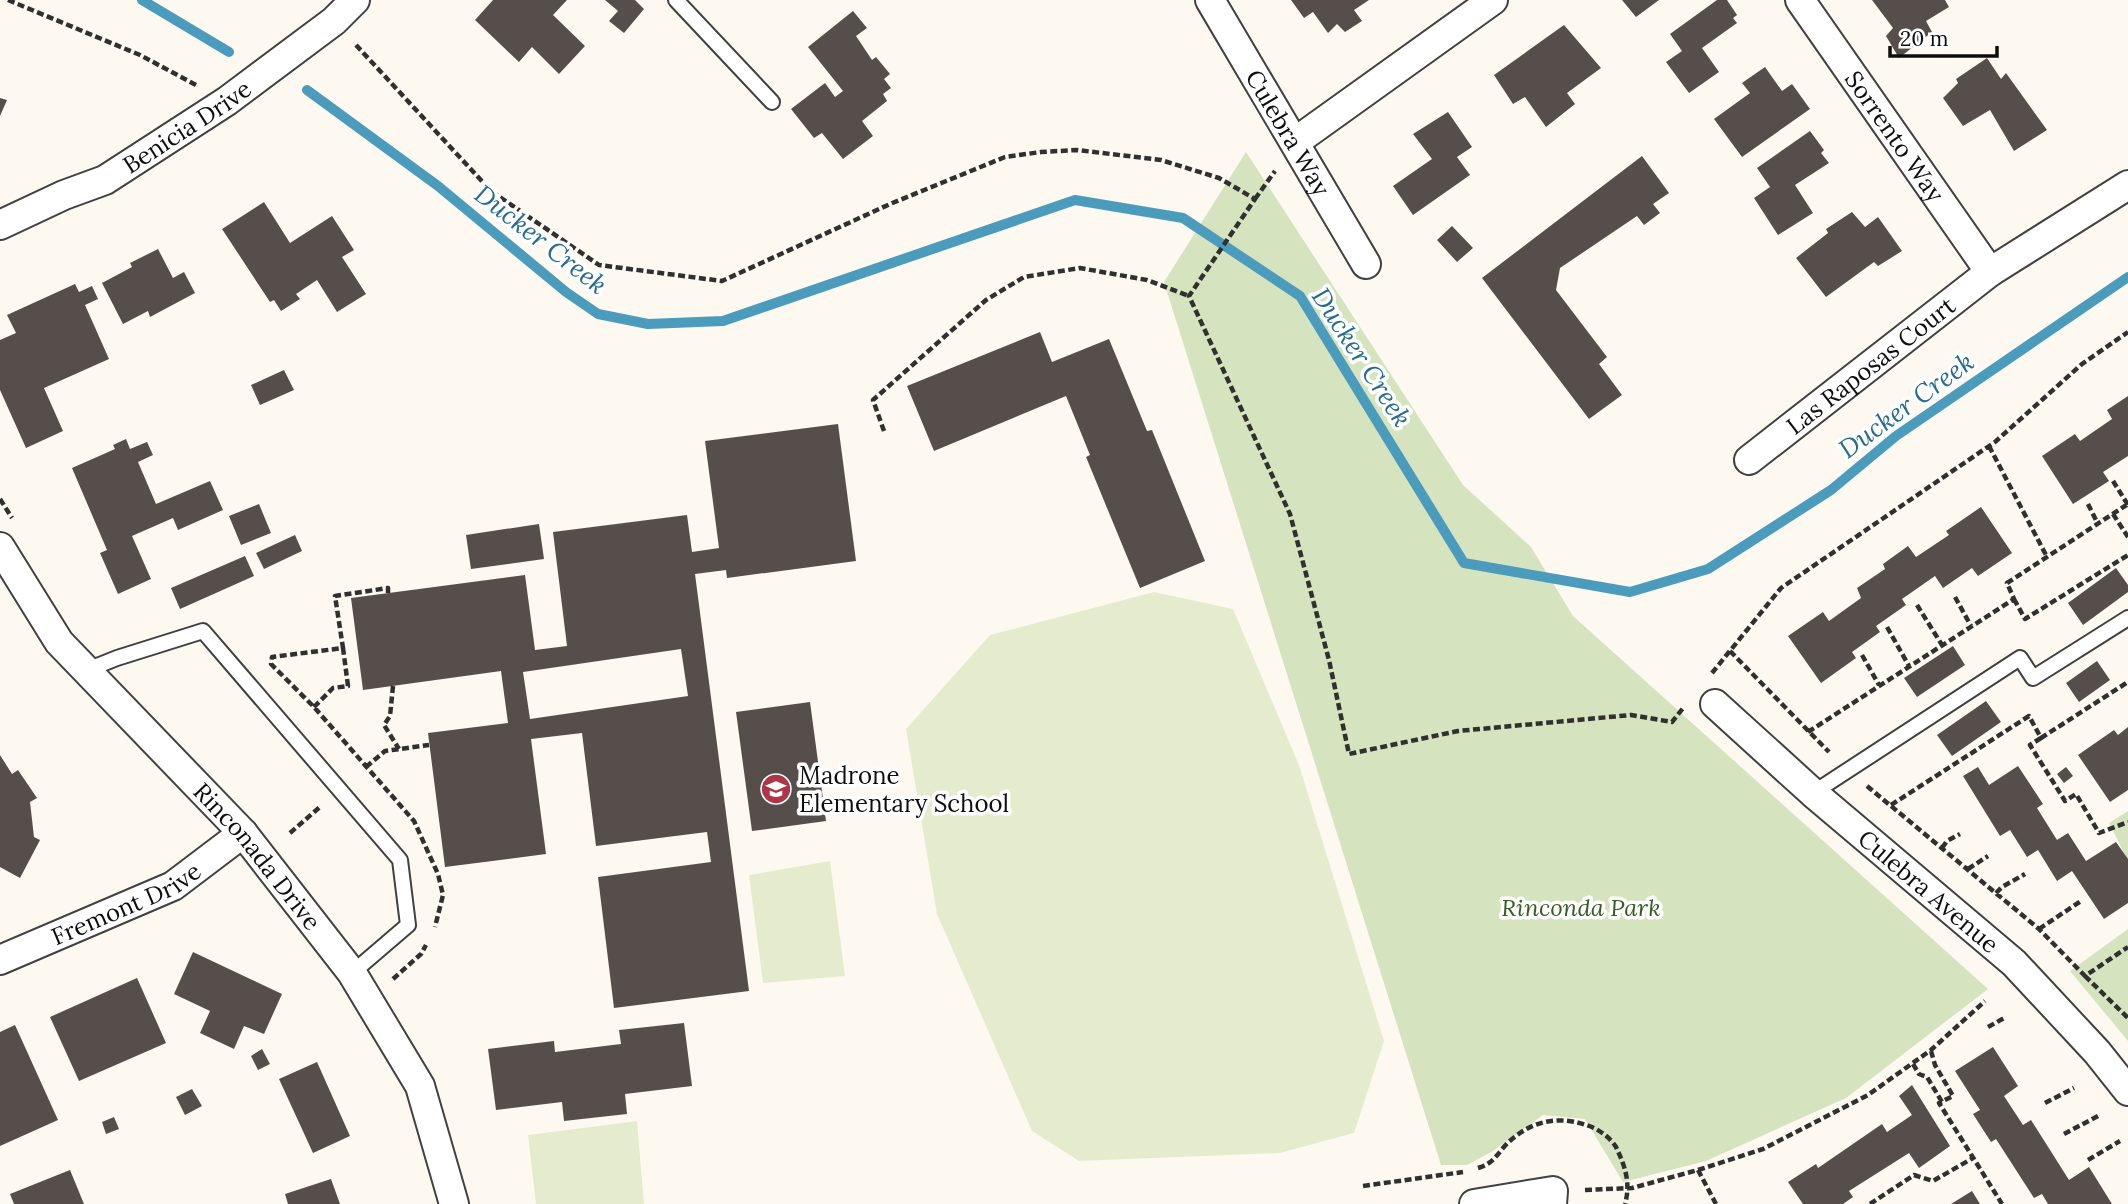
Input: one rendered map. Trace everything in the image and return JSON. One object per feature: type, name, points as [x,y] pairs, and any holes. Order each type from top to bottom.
[{"type":"street","name":"Benicia Drive","points":[[0,225],[64,195],[105,180],[228,102],[334,21],[355,0]]},
{"type":"street","name":"Culebra Way","points":[[1210,0],[1366,264]]},
{"type":"street","points":[[1296,142],[1493,0]]},
{"type":"street","name":"Sorrento Way","points":[[1800,0],[1990,272]]},
{"type":"street","name":"Las Raposas Court","points":[[1749,460],[1990,272],[2128,185]]},
{"type":"street","name":"Rinconada Drive","points":[[0,547],[58,642],[243,833],[352,973],[420,1086],[454,1204]]},
{"type":"street","name":"Culebra Avenue","points":[[1711,692],[1813,793],[2014,963],[2128,1091]]},
{"type":"street","name":"Fremont Drive","points":[[0,960],[173,886],[243,833]]},
{"type":"street","points":[[1474,1204],[1552,1198]]},
{"type":"lane","points":[[676,0],[772,102]]},
{"type":"lane","points":[[1813,793],[2020,658],[2034,678],[2128,618]]},
{"type":"lane","points":[[87,670],[203,631],[400,860],[408,925],[352,973]]},
{"type":"path","points":[[8,0],[140,55],[228,102]]},
{"type":"path","points":[[334,21],[491,191],[599,265],[722,281],[890,204],[1005,157],[1077,150],[1161,160],[1219,178],[1255,199],[1189,296]]},
{"type":"path","points":[[884,432],[873,400],[986,300],[1024,277],[1080,268],[1147,280],[1189,296],[1290,514],[1329,660],[1349,754],[1458,731],[1631,715],[1672,722],[1685,706]]},
{"type":"path","points":[[1711,692],[1730,651],[1781,588],[1989,446],[2082,364],[2128,332]]},
{"type":"path","points":[[1989,446],[2047,556]]},
{"type":"path","points":[[2113,481],[2128,505],[2007,583],[2025,619],[2128,555]]},
{"type":"path","points":[[2088,504],[2098,524]]},
{"type":"path","points":[[2113,514],[2128,537]]},
{"type":"path","points":[[314,707],[333,688],[348,686],[335,596],[388,589],[388,593]]},
{"type":"path","points":[[1955,597],[1971,626]]},
{"type":"path","points":[[1808,732],[2014,598]]},
{"type":"path","points":[[1917,605],[1942,645]]},
{"type":"path","points":[[1887,627],[1909,666]]},
{"type":"path","points":[[272,657],[344,649]]},
{"type":"path","points":[[1730,651],[1808,732],[1849,770],[2039,929],[2128,1018]]},
{"type":"path","points":[[1862,655],[1879,685]]},
{"type":"path","points":[[2128,682],[2030,745],[2065,801],[2076,794],[2099,833],[2128,822]]},
{"type":"path","points":[[393,686],[390,716],[384,725],[399,749]]},
{"type":"path","points":[[1891,805],[2029,716],[2041,738]]},
{"type":"path","points":[[366,767],[385,751],[429,745]]},
{"type":"path","points":[[290,833],[325,803]]},
{"type":"path","points":[[1942,848],[1947,841],[1960,834]]},
{"type":"path","points":[[1968,869],[1987,856]]},
{"type":"path","points":[[1996,893],[2025,874]]},
{"type":"path","points":[[2039,929],[2081,901]]},
{"type":"path","points":[[2085,976],[2128,947]]},
{"type":"path","points":[[1552,1198],[1628,1188],[1698,1170],[1763,1149],[1832,1111],[1868,1095],[1931,1051],[1985,1001]]},
{"type":"path","points":[[1987,1027],[2006,1017]]},
{"type":"path","points":[[1931,1051],[1935,1065],[1953,1096],[1939,1104],[2002,1204]]},
{"type":"path","points":[[1913,1064],[1919,1074],[1927,1077],[1942,1102]]},
{"type":"path","points":[[2045,1103],[2074,1088]]},
{"type":"path","points":[[2064,1134],[2098,1116]]},
{"type":"path","points":[[1363,1186],[1467,1171],[1488,1165],[1515,1137],[1528,1128],[1557,1119],[1594,1127],[1613,1142],[1626,1168],[1626,1204]]},
{"type":"path","points":[[2088,1160],[2120,1141]]},
{"type":"path","points":[[1870,1204],[1914,1175],[1933,1181],[1973,1158]]},
{"type":"path","points":[[1698,1170],[1716,1204]]},
{"type":"green space","name":"Rinconda Park","points":[[1246,152],[1463,485],[1531,547],[1573,616],[1988,989],[1846,1098],[1706,1161],[1623,1182],[1585,1119],[1543,1115],[1493,1151],[1467,1165],[1441,1165],[1164,282]]},
{"type":"green space","points":[[1154,592],[1233,609],[1299,765],[1384,1041],[1354,1133],[1280,1153],[1079,1161],[1032,1131],[937,914],[906,729],[990,635]]},
{"type":"green space","points":[[2128,811],[2128,861],[2109,823]]},
{"type":"green space","points":[[830,861],[845,976],[763,983],[749,875]]},
{"type":"green space","points":[[2128,929],[2128,1041],[2070,971]]},
{"type":"green space","points":[[637,1121],[644,1204],[536,1204],[528,1135]]},
{"type":"building","points":[[493,0],[567,0],[553,15],[585,46],[559,74],[532,47],[519,62],[475,20]]},
{"type":"building","points":[[605,0],[635,0],[644,9],[624,33],[609,21],[618,11]]},
{"type":"building","points":[[1291,0],[1369,0],[1354,10],[1362,21],[1345,32],[1337,24],[1328,33],[1313,12],[1304,18]]},
{"type":"building","points":[[1622,0],[1659,0],[1636,17]]},
{"type":"building","points":[[1717,0],[1727,0],[1737,15],[1733,18],[1737,23],[1702,48],[1719,72],[1689,93],[1666,62],[1682,51],[1670,34]]},
{"type":"building","points":[[1872,0],[1945,0],[1949,7],[1926,21],[1932,32],[1899,58],[1886,36],[1893,28]]},
{"type":"building","points":[[853,11],[867,28],[856,36],[872,60],[876,57],[890,74],[884,79],[891,88],[883,94],[887,101],[862,121],[873,136],[843,159],[822,133],[814,138],[791,109],[825,83],[835,97],[843,91],[808,47]]},
{"type":"building","points":[[1564,25],[1601,68],[1567,93],[1575,104],[1546,127],[1525,97],[1513,104],[1494,75]]},
{"type":"building","points":[[1987,58],[2001,79],[2006,73],[2047,130],[2014,151],[1990,110],[1963,126],[1943,98],[1958,83],[1956,79]]},
{"type":"building","points":[[1765,67],[1782,91],[1792,84],[1810,109],[1742,157],[1714,119],[1750,93],[1742,83]]},
{"type":"building","points":[[0,98],[7,100],[0,116]]},
{"type":"building","points":[[1448,112],[1472,147],[1457,157],[1470,175],[1413,215],[1393,186],[1432,159],[1413,134]]},
{"type":"building","points":[[1810,131],[1824,150],[1821,153],[1829,163],[1795,185],[1813,213],[1778,235],[1754,198],[1770,187],[1757,168]]},
{"type":"building","points":[[1642,156],[1669,193],[1653,204],[1660,213],[1644,225],[1637,216],[1560,268],[1556,290],[1607,357],[1599,364],[1622,395],[1589,419],[1482,278]]},
{"type":"building","points":[[264,202],[290,243],[332,216],[354,250],[342,257],[366,294],[337,312],[317,280],[296,294],[300,299],[281,311],[274,300],[270,302],[222,229]]},
{"type":"building","points":[[1852,212],[1865,227],[1878,217],[1902,251],[1878,266],[1874,262],[1826,297],[1796,258],[1828,233],[1826,229]]},
{"type":"building","points":[[1452,226],[1473,248],[1457,262],[1437,240]]},
{"type":"building","points":[[158,249],[173,278],[184,272],[195,293],[150,317],[148,311],[123,324],[102,283],[132,267],[130,263]]},
{"type":"building","points":[[75,284],[79,292],[92,286],[98,299],[85,305],[109,359],[44,388],[63,431],[26,448],[0,390],[0,340],[16,333],[7,315]]},
{"type":"building","points":[[1040,332],[1052,362],[1109,339],[1147,431],[1152,430],[1205,561],[1140,588],[1086,457],[1090,455],[1066,396],[934,451],[907,386]]},
{"type":"building","points":[[284,370],[294,390],[260,405],[251,385]]},
{"type":"building","points":[[2128,396],[2128,456],[2103,472],[2109,481],[2073,504],[2042,456],[2075,434],[2080,441],[2112,419],[2107,410]]},
{"type":"building","points":[[838,424],[856,561],[727,578],[726,570],[695,574],[749,991],[614,1008],[598,877],[711,862],[707,832],[596,846],[582,733],[531,739],[546,854],[445,867],[428,733],[508,723],[501,671],[363,690],[351,598],[525,575],[535,650],[567,646],[553,532],[687,515],[692,552],[719,548],[705,441]],"holes":[[[681,649],[688,696],[530,719],[523,672]]]},
{"type":"building","points":[[126,439],[130,449],[147,442],[153,455],[138,462],[156,504],[210,481],[223,510],[178,530],[173,518],[132,536],[151,579],[118,594],[100,553],[107,550],[72,468],[115,449],[113,445]]},
{"type":"building","points":[[259,504],[271,533],[241,545],[229,516]]},
{"type":"building","points":[[1981,507],[2012,553],[1978,576],[1972,568],[1943,588],[1935,576],[1902,599],[1906,605],[1876,626],[1880,632],[1852,652],[1856,658],[1821,683],[1788,636],[1823,612],[1829,621],[1861,598],[1857,588],[1885,569],[1883,564],[1908,546],[1916,557],[1949,535],[1946,531]]},
{"type":"building","points":[[539,524],[544,559],[471,569],[466,535]]},
{"type":"building","points":[[295,535],[302,551],[264,569],[256,553]]},
{"type":"building","points":[[245,556],[254,576],[180,609],[171,588]]},
{"type":"building","points":[[2116,568],[2128,585],[2128,592],[2083,625],[2068,603]]},
{"type":"building","points":[[1953,646],[1965,665],[1917,697],[1904,678]]},
{"type":"building","points":[[2097,661],[2110,680],[2079,702],[2066,683]]},
{"type":"building","points":[[1986,701],[2001,722],[1952,756],[1937,735]]},
{"type":"building","points":[[810,702],[826,821],[752,831],[736,712]]},
{"type":"building","points":[[2128,727],[2128,790],[2110,802],[2078,755],[2114,730],[2118,735]]},
{"type":"building","points":[[0,755],[12,774],[18,770],[37,798],[30,802],[34,837],[40,840],[20,878],[0,867]]},
{"type":"building","points":[[2018,766],[2043,804],[2037,808],[2057,840],[2068,833],[2086,861],[2116,842],[2128,859],[2128,903],[2104,919],[2072,871],[2057,881],[2038,850],[2027,857],[2010,830],[2000,836],[1963,776],[1978,767],[1989,785]]},
{"type":"building","points":[[2066,767],[2073,776],[2064,783],[2057,774]]},
{"type":"building","points":[[193,952],[282,994],[264,1034],[244,1026],[234,1049],[200,1033],[210,1011],[174,994]]},
{"type":"building","points":[[137,978],[166,1043],[79,1081],[50,1017]]},
{"type":"building","points":[[684,1023],[692,1086],[625,1094],[627,1114],[564,1121],[562,1102],[496,1110],[488,1049],[554,1041],[555,1052],[621,1044],[619,1030]]},
{"type":"building","points":[[15,1025],[58,1120],[0,1146],[0,1032]]},
{"type":"building","points":[[1993,1047],[2018,1086],[2004,1096],[2023,1125],[2031,1120],[2069,1180],[2089,1167],[2112,1204],[2048,1204],[2042,1194],[2034,1198],[1996,1139],[1991,1142],[1973,1114],[1980,1110],[1955,1071]]},
{"type":"building","points":[[262,1049],[270,1064],[258,1070],[251,1056]]},
{"type":"building","points":[[317,1062],[350,1136],[313,1153],[279,1079]]},
{"type":"building","points":[[1912,1085],[1950,1146],[1919,1168],[1909,1153],[1849,1191],[1853,1197],[1843,1204],[1803,1204],[1788,1182],[1816,1164],[1818,1168],[1882,1124],[1887,1132],[1912,1115],[1899,1096]]},
{"type":"building","points":[[192,1089],[202,1106],[185,1115],[176,1097]]},
{"type":"building","points":[[114,1117],[119,1129],[106,1134],[102,1122]]},
{"type":"building","points":[[70,1170],[84,1204],[14,1204],[10,1194]]},
{"type":"building","points":[[331,1179],[340,1204],[288,1204],[285,1194]]},
{"type":"building","points":[[1972,1191],[1980,1204],[1951,1204]]},
{"type":"waterway","name":"Ducker Creek","points":[[142,0],[229,52]]},
{"type":"waterway","name":"Ducker Creek","points":[[307,90],[438,186],[566,292],[598,314],[648,324],[723,321],[1075,200],[1183,218],[1300,296],[1464,563],[1630,592],[1708,569],[1831,490],[1896,436],[2128,277]]},
{"type":"place","name":"Madrone Elementary School","points":[[776,789]]}]
